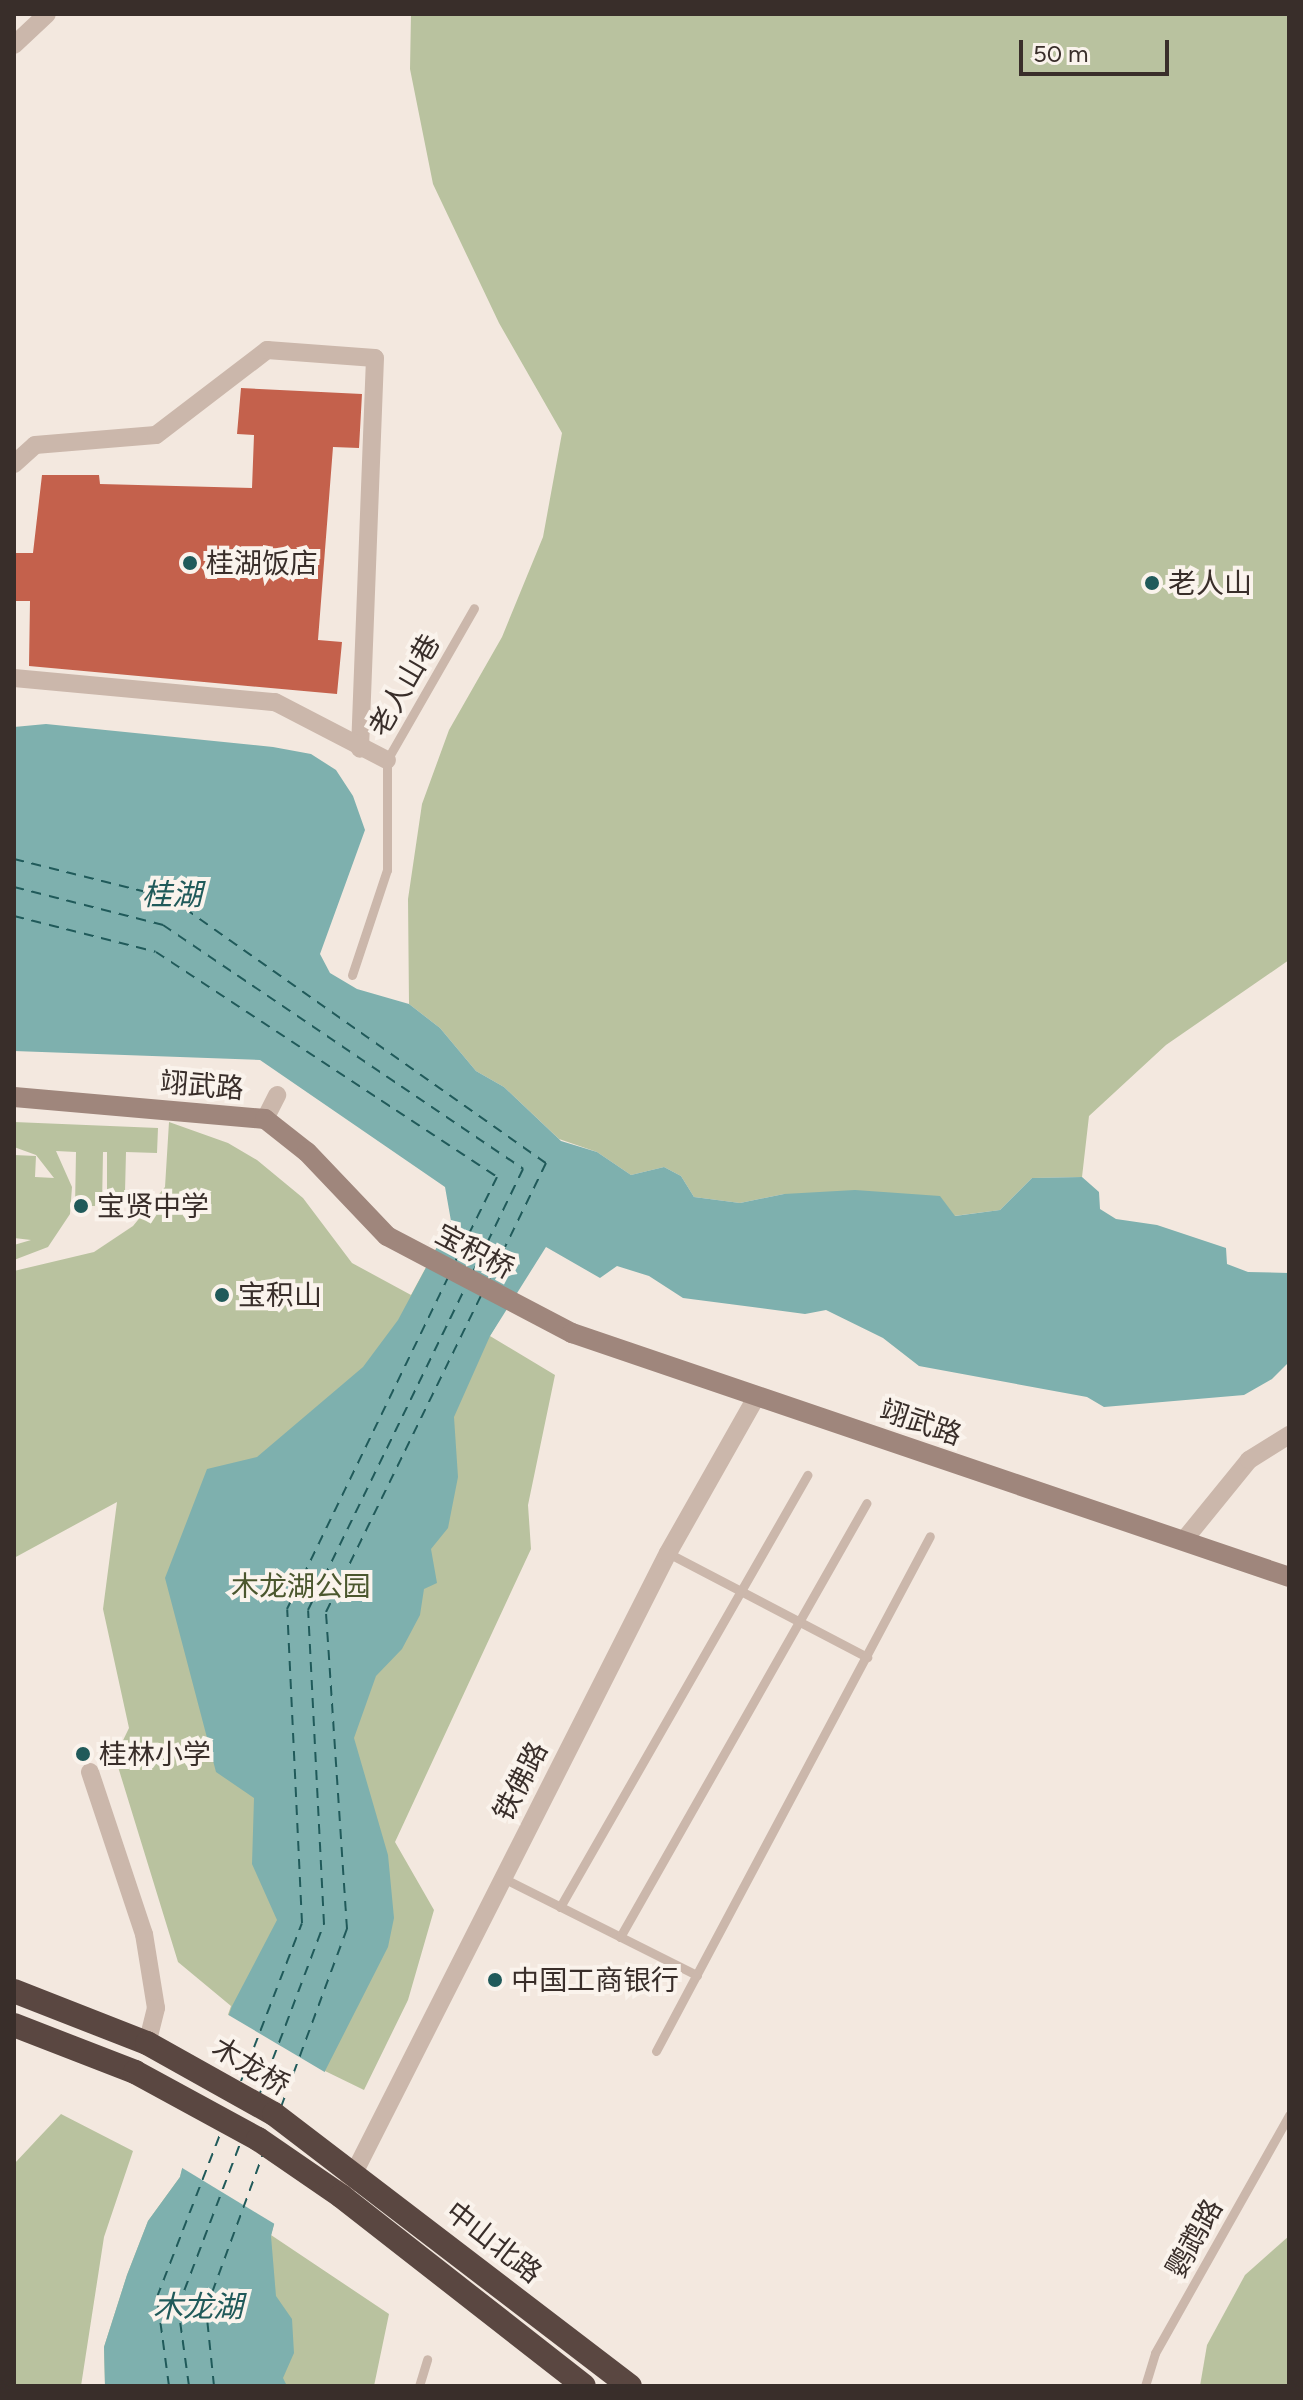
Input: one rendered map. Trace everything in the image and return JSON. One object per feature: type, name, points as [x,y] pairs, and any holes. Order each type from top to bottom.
[{"type":"highway","points":[[14,1991],[147,2043]]},
{"type":"highway","name":"木龙桥","points":[[14,2025],[135,2072],[305,2169]]},
{"type":"highway","name":"木龙桥","points":[[147,2043],[215,2077],[320,2147]]},
{"type":"highway","name":"中山北路","points":[[320,2147],[630,2386]]},
{"type":"highway","name":"中山北路","points":[[305,2169],[584,2386]]},
{"type":"main road","name":"翊武路","points":[[14,1097],[265,1119],[307,1152],[387,1236]]},
{"type":"main road","name":"宝积桥","points":[[387,1236],[537,1315]]},
{"type":"main road","name":"翊武路","points":[[537,1315],[572,1333],[1289,1577]]},
{"type":"street","points":[[14,45],[47,14]]},
{"type":"street","points":[[14,464],[35,445],[156,435],[267,350],[375,358],[360,749]]},
{"type":"street","points":[[14,678],[275,702],[360,749],[387,760]]},
{"type":"street","points":[[265,1119],[277,1095]]},
{"type":"street","name":"铁佛路","points":[[341,2196],[356,2173],[502,1877],[668,1553],[757,1396]]},
{"type":"street","points":[[1184,1540],[1249,1460],[1289,1435]]},
{"type":"street","points":[[90,1772],[144,1934],[156,2008],[147,2043]]},
{"type":"lane","name":"老人山巷","points":[[352,975],[387,870],[387,760],[474,608]]},
{"type":"lane","points":[[560,1907],[807,1475]]},
{"type":"lane","points":[[620,1937],[867,1503]]},
{"type":"lane","points":[[656,2051],[930,1536]]},
{"type":"lane","points":[[668,1553],[867,1657]]},
{"type":"lane","points":[[502,1877],[697,1975]]},
{"type":"lane","name":"鹦鹉路","points":[[1145,2386],[1155,2353],[1289,2115]]},
{"type":"lane","points":[[419,2386],[427,2359]]},
{"type":"green space","points":[[411,14],[1289,14],[1289,960],[1166,1045],[1089,1116],[1082,1177],[1032,1178],[1000,1210],[954,1216],[784,1194],[740,1203],[694,1197],[681,1176],[664,1167],[631,1175],[597,1152],[559,1139],[504,1087],[476,1071],[440,1028],[409,1004],[408,899],[422,804],[449,730],[502,637],[543,537],[562,433],[499,323],[433,184],[410,69]]},
{"type":"green space","points":[[14,1122],[158,1128],[157,1153],[126,1152],[125,1192],[107,1192],[107,1152],[103,1152],[102,1206],[75,1206],[76,1152],[56,1151],[72,1187],[70,1214],[48,1247],[14,1260],[14,1245],[31,1240],[14,1238],[14,1155],[36,1156],[35,1177],[54,1178],[36,1155],[14,1147]]},
{"type":"green space","name":"木龙湖公园","points":[[169,1122],[228,1143],[257,1160],[303,1198],[352,1263],[411,1295],[451,1221],[530,1266],[490,1336],[555,1375],[528,1505],[531,1549],[395,1842],[434,1910],[408,2000],[364,2090],[325,2071],[294,2150],[271,2235],[389,2314],[374,2386],[105,2386],[104,2347],[127,2275],[148,2221],[180,2177],[201,2092],[231,2006],[178,1962],[115,1757],[129,1728],[103,1609],[117,1502],[14,1558],[14,1271],[94,1252],[133,1226],[165,1187]]},
{"type":"green space","points":[[61,2114],[133,2151],[104,2237],[81,2386],[14,2386],[14,2164]]},
{"type":"green space","points":[[1289,2236],[1289,2386],[1200,2386],[1207,2345],[1245,2275]]},
{"type":"water","points":[[46,724],[273,747],[311,754],[336,770],[353,796],[365,830],[320,954],[330,973],[357,989],[409,1004],[440,1028],[476,1071],[504,1087],[561,1141],[597,1152],[631,1175],[664,1167],[681,1176],[694,1197],[740,1203],[784,1194],[855,1190],[940,1196],[955,1216],[1000,1210],[1032,1178],[1082,1177],[1099,1192],[1100,1209],[1116,1219],[1157,1225],[1226,1248],[1227,1264],[1248,1272],[1289,1273],[1289,1362],[1272,1379],[1244,1395],[1104,1407],[1087,1397],[919,1366],[883,1338],[826,1310],[805,1314],[683,1298],[649,1276],[617,1266],[600,1278],[546,1247],[490,1336],[454,1417],[458,1477],[448,1528],[431,1549],[437,1583],[424,1589],[420,1615],[402,1649],[376,1676],[354,1738],[388,1855],[394,1918],[388,1947],[325,2071],[294,2150],[271,2236],[276,2296],[292,2319],[294,2353],[283,2378],[287,2386],[105,2386],[104,2347],[127,2275],[148,2221],[180,2177],[201,2092],[232,2006],[277,1920],[252,1864],[254,1798],[216,1772],[165,1578],[207,1469],[257,1457],[363,1367],[398,1320],[451,1221],[445,1187],[260,1060],[14,1051],[14,727]]},
{"type":"pier","points":[[225,2013],[328,2074],[278,2226],[179,2166],[197,2091]]},
{"type":"building","points":[[241,388],[362,394],[359,448],[333,447],[318,640],[342,642],[337,694],[29,666],[30,601],[14,601],[14,553],[33,553],[42,475],[99,475],[100,484],[252,488],[254,435],[237,434]]},
{"type":"ferry route","points":[[14,859],[170,898],[546,1163],[490,1278]]},
{"type":"ferry route","points":[[14,887],[163,925],[523,1169],[473,1272]]},
{"type":"ferry route","points":[[14,916],[156,952],[497,1177],[456,1260]]},
{"type":"ferry route","points":[[241,2081],[302,1923],[287,1609],[448,1277]]},
{"type":"ferry route","points":[[260,2093],[324,1924],[308,1610],[465,1288]]},
{"type":"ferry route","points":[[281,2107],[347,1929],[326,1612],[482,1294]]},
{"type":"ferry route","points":[[169,2386],[157,2297],[221,2132]]},
{"type":"ferry route","points":[[189,2386],[178,2307],[240,2144]]},
{"type":"ferry route","points":[[214,2386],[206,2309],[263,2154]]},
{"type":"place","name":"桂湖饭店","points":[[190,563]]},
{"type":"place","name":"老人山","points":[[1152,583]]},
{"type":"place","name":"宝贤中学","points":[[81,1206]]},
{"type":"place","name":"宝积山","points":[[222,1295]]},
{"type":"place","name":"桂林小学","points":[[83,1754]]},
{"type":"place","name":"中国工商银行","points":[[495,1980]]},
{"type":"water label","name":"桂湖","points":[[172,895]]},
{"type":"water label","name":"木龙湖","points":[[198,2307]]}]
